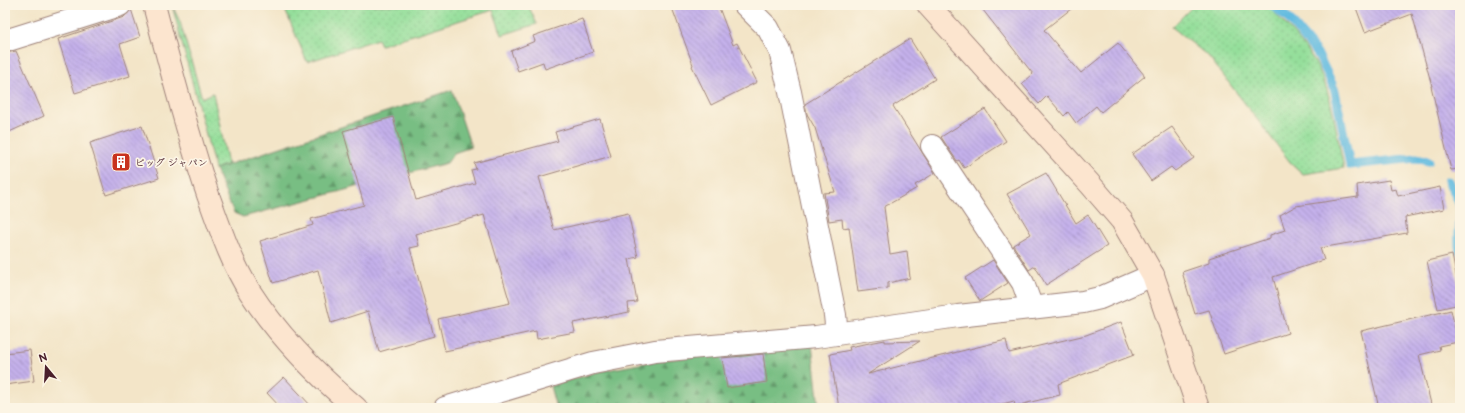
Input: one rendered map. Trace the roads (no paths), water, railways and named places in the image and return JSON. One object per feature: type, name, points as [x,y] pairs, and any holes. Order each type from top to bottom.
[{"type":"street","points":[[5,41],[120,5]]},
{"type":"street","points":[[154,5],[178,98],[201,174],[229,253],[250,291],[287,343],[356,408]]},
{"type":"street","points":[[745,5],[768,28],[780,51],[793,103],[838,334]]},
{"type":"street","points":[[928,5],[1122,221],[1153,275],[1198,408]]},
{"type":"street","points":[[932,146],[1023,283],[1032,308]]},
{"type":"street","points":[[445,408],[601,361],[671,349],[838,334],[958,316],[1032,308],[1100,298],[1153,275]]},
{"type":"waterway","points":[[1272,5],[1287,17],[1317,53],[1329,77],[1335,91],[1350,165],[1416,158],[1429,161]]},
{"type":"waterway","points":[[1448,181],[1460,207],[1460,251]]},
{"type":"place","name":"ビッグ ジャパン","points":[[121,162]]}]
